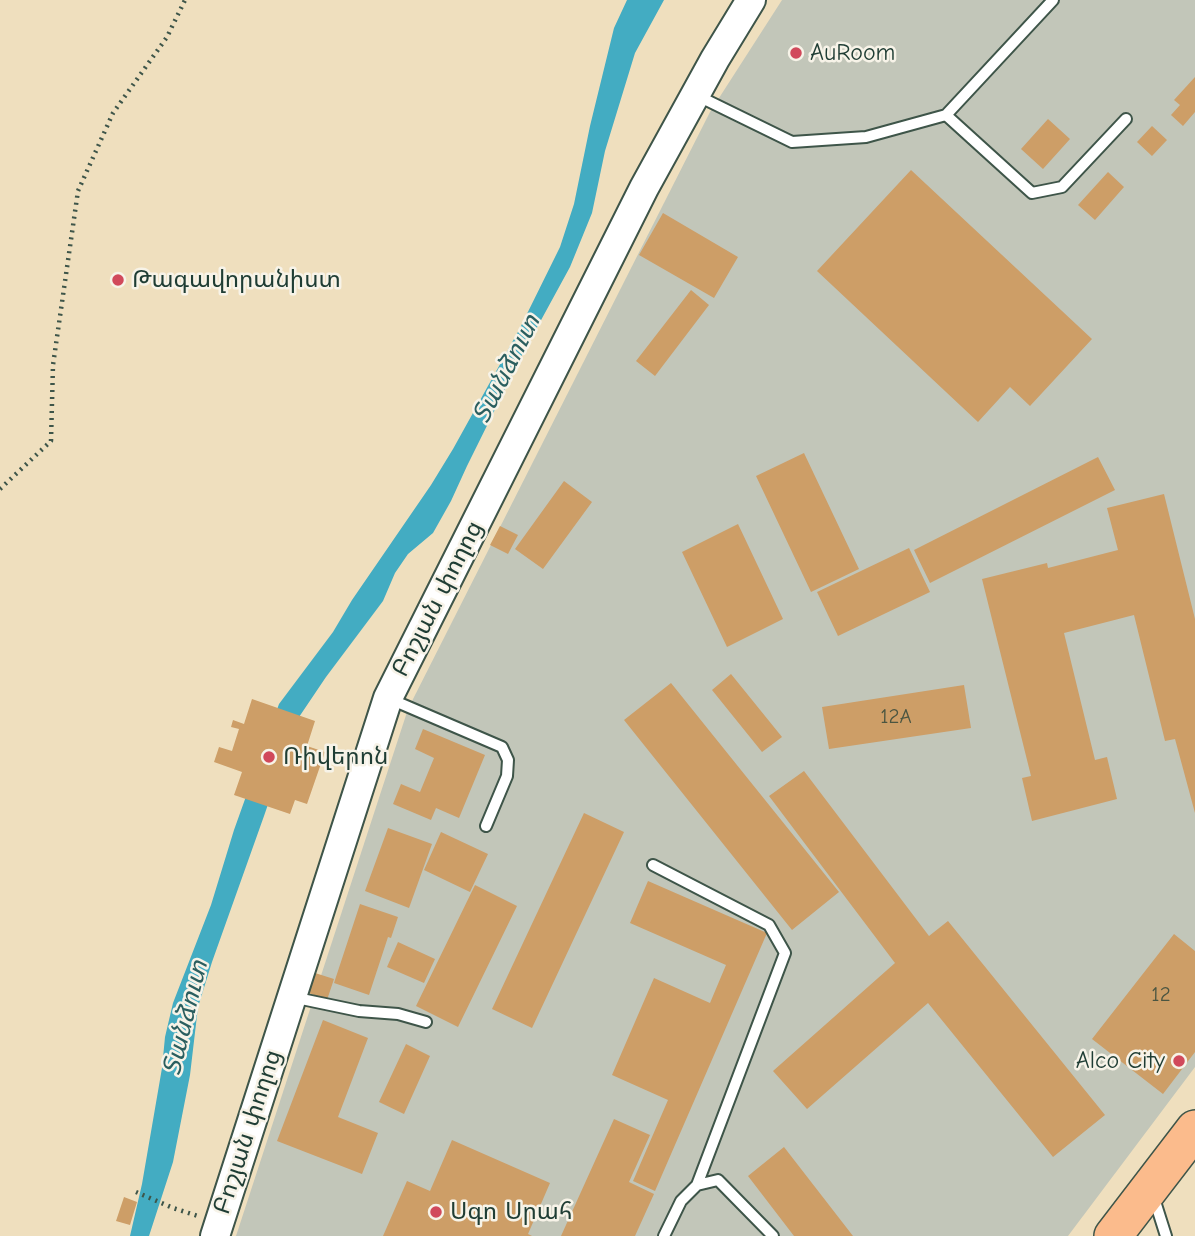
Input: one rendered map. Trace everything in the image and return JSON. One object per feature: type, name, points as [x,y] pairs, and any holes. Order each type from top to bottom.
[{"type":"highway","points":[[1113,1236],[1195,1129]]},
{"type":"street","name":"Բոշյան փողոց","points":[[215,1236],[388,698],[644,188],[715,59],[751,0]]},
{"type":"lane","points":[[695,95],[792,142],[866,137],[946,115],[1053,0]]},
{"type":"lane","points":[[946,115],[1032,193],[1062,187],[1126,119]]},
{"type":"lane","points":[[388,698],[502,747],[509,760],[507,776],[486,826]]},
{"type":"lane","points":[[653,865],[769,925],[785,953],[697,1185],[681,1201],[664,1236]]},
{"type":"lane","points":[[292,997],[359,1011],[398,1014],[426,1022]]},
{"type":"lane","points":[[697,1185],[718,1180],[773,1236]]},
{"type":"lane","points":[[1150,1186],[1166,1236]]},
{"type":"path","points":[[0,489],[51,441],[54,365],[78,191],[113,113],[167,37],[185,0]]},
{"type":"path","points":[[136,1192],[173,1208]]},
{"type":"shaded area","points":[[782,0],[1195,0],[1195,1067],[1068,1236],[236,1236],[408,709],[710,112]]},
{"type":"water","name":"Տանձուտ","points":[[627,0],[664,0],[635,53],[605,151],[592,213],[570,267],[522,355],[433,533],[408,554],[395,573],[383,601],[297,720],[198,1007],[190,1075],[173,1162],[149,1236],[130,1236],[142,1184],[165,1037],[173,1003],[211,905],[234,830],[279,704],[333,632],[431,485],[519,330],[560,247],[574,204],[614,28]]},
{"type":"building","points":[[1195,77],[1195,112],[1183,126],[1171,115],[1180,105],[1174,100]]},
{"type":"building","points":[[1048,119],[1070,139],[1043,169],[1021,149]]},
{"type":"building","points":[[1152,126],[1167,140],[1152,156],[1137,142]]},
{"type":"building","points":[[911,170],[1092,339],[1030,406],[1010,387],[978,422],[817,271]]},
{"type":"building","points":[[1108,172],[1124,187],[1095,220],[1078,205]]},
{"type":"building","points":[[663,213],[738,257],[714,298],[639,255]]},
{"type":"building","points":[[691,290],[709,305],[655,376],[636,361]]},
{"type":"building","points":[[804,453],[859,569],[811,592],[756,476]]},
{"type":"building","points":[[1098,457],[1115,490],[930,583],[914,550]]},
{"type":"building","points":[[564,481],[592,502],[543,569],[515,549]]},
{"type":"building","points":[[1164,494],[1195,619],[1195,813],[1175,739],[1165,741],[1134,615],[1064,633],[1095,760],[1107,757],[1117,799],[1032,821],[1022,778],[1031,776],[982,579],[1047,563],[1048,568],[1118,550],[1107,508]]},
{"type":"building","points":[[738,524],[783,619],[727,647],[682,552]]},
{"type":"building","points":[[500,526],[518,535],[508,554],[490,545]]},
{"type":"building","points":[[909,548],[930,592],[838,636],[817,592]]},
{"type":"building","points":[[731,674],[782,737],[762,752],[712,690]]},
{"type":"building","points":[[671,683],[839,892],[792,930],[624,720]]},
{"type":"building","points":[[964,685],[971,728],[829,749],[822,707]]},
{"type":"building","name":"Ռիվերոն","points":[[252,699],[315,721],[307,746],[325,752],[307,804],[295,800],[290,814],[234,795],[242,772],[214,762],[219,747],[232,751],[239,729],[231,727],[233,720],[244,724]]},
{"type":"building","points":[[423,729],[485,755],[459,818],[436,808],[431,820],[393,804],[401,784],[420,792],[434,758],[415,749]]},
{"type":"building","points":[[804,771],[929,936],[948,921],[1105,1115],[1053,1157],[928,1003],[807,1109],[773,1071],[895,963],[769,796]]},
{"type":"building","points":[[584,813],[624,832],[532,1028],[492,1009]]},
{"type":"building","points":[[388,828],[432,844],[409,908],[365,891]]},
{"type":"building","points":[[441,832],[488,854],[470,892],[424,870]]},
{"type":"building","points":[[648,881],[767,933],[655,1191],[633,1181],[668,1100],[612,1075],[654,978],[710,1003],[726,965],[630,923]]},
{"type":"building","points":[[475,885],[517,906],[458,1027],[416,1006]]},
{"type":"building","points":[[360,904],[398,917],[391,938],[388,937],[369,995],[334,983]]},
{"type":"building","points":[[1174,934],[1195,951],[1195,1052],[1163,1094],[1092,1039]]},
{"type":"building","points":[[398,942],[435,959],[424,983],[387,967]]},
{"type":"building","points":[[315,973],[334,979],[327,1000],[309,993]]},
{"type":"building","points":[[323,1020],[368,1038],[338,1117],[378,1133],[362,1174],[277,1141]]},
{"type":"building","points":[[406,1044],[430,1056],[404,1114],[379,1102]]},
{"type":"building","points":[[614,1119],[650,1135],[629,1182],[654,1194],[635,1236],[561,1236]]},
{"type":"building","points":[[452,1140],[550,1183],[528,1234],[532,1236],[383,1236],[407,1181],[430,1191]]},
{"type":"building","points":[[784,1147],[853,1236],[794,1236],[748,1176]]},
{"type":"building","points":[[124,1197],[137,1202],[130,1225],[116,1221]]},
{"type":"place","name":"AuRoom","points":[[796,53]]},
{"type":"place","name":"Թագավորանիստ","points":[[118,280]]},
{"type":"place","name":"Ռիվերոն","points":[[269,757]]},
{"type":"place","name":"Alco City","points":[[1179,1061]]},
{"type":"place","name":"Սգո Սրահ","points":[[436,1212]]}]
